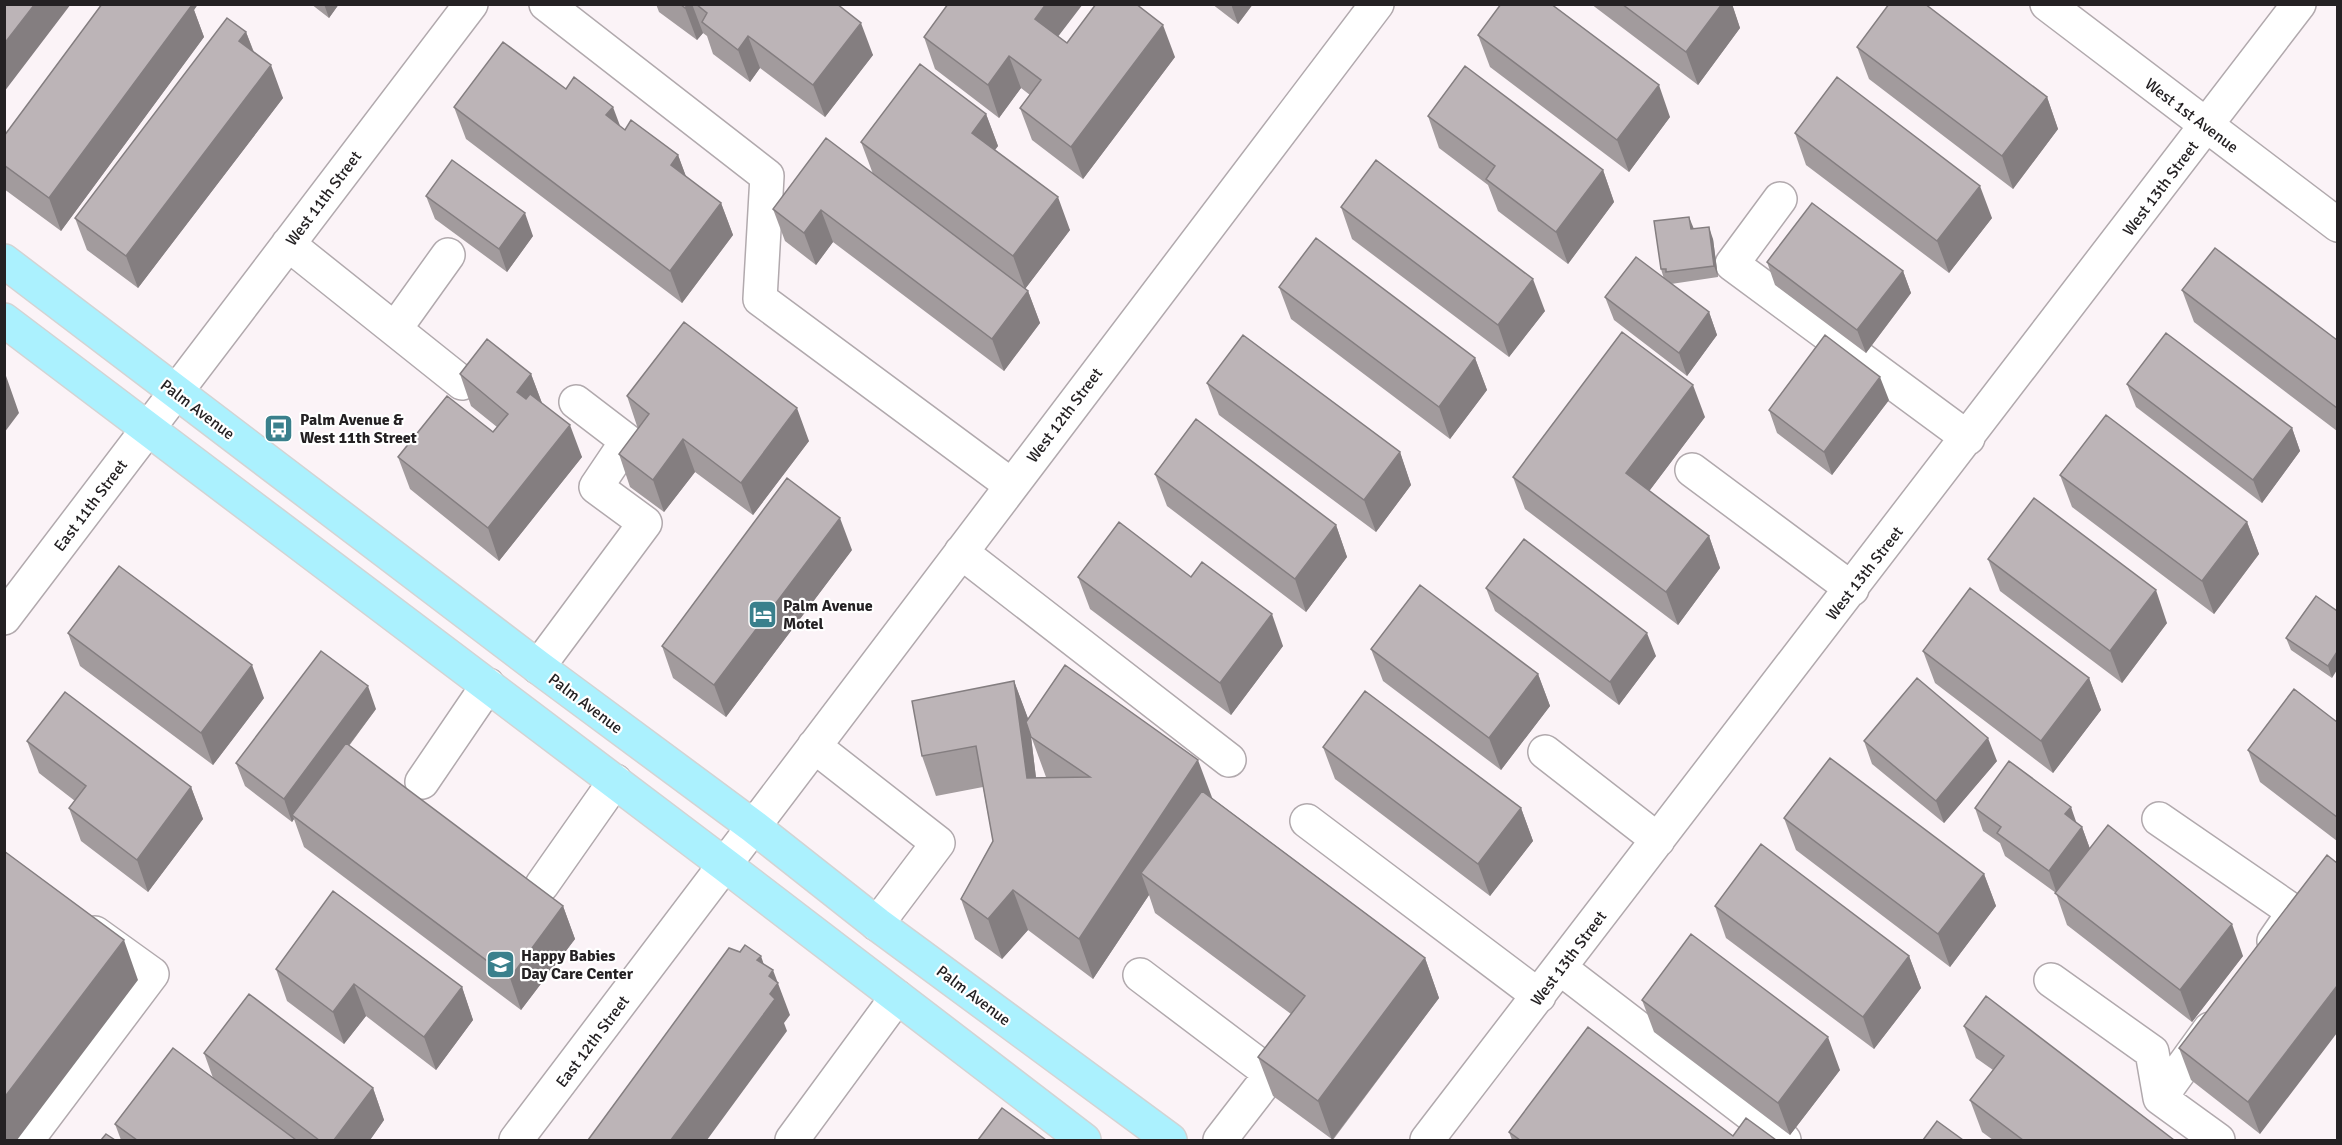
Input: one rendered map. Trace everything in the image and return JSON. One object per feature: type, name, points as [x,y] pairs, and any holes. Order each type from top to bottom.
[{"type":"main road","name":"Palm Avenue","points":[[4,261],[538,667],[754,827],[877,924],[1170,1140]]},
{"type":"main road","points":[[4,320],[615,781],[1084,1140]]},
{"type":"street","name":"West 11th Street","points":[[175,392],[471,4]]},
{"type":"street","points":[[546,4],[767,176],[760,299],[1011,485]]},
{"type":"street","name":"West 12th Street","points":[[754,827],[1377,4]]},
{"type":"street","name":"West 1st Avenue","points":[[2047,4],[2337,225]]},
{"type":"street","name":"West 13th Street","points":[[1427,1140],[2299,4]]},
{"type":"street","points":[[1780,199],[1732,264],[1968,438]]},
{"type":"street","points":[[288,244],[462,383]]},
{"type":"street","points":[[395,329],[448,255]]},
{"type":"street","name":"East 11th Street","points":[[4,618],[175,392]]},
{"type":"street","points":[[538,667],[645,523],[596,487],[627,441],[576,402]]},
{"type":"street","points":[[1692,470],[1852,589]]},
{"type":"street","points":[[961,552],[1229,760]]},
{"type":"street","points":[[422,782],[488,685]]},
{"type":"street","points":[[814,746],[938,843],[877,924]]},
{"type":"street","points":[[1545,752],[1658,840]]},
{"type":"street","points":[[542,885],[615,781]]},
{"type":"street","points":[[2159,819],[2294,912],[2254,968]]},
{"type":"street","points":[[1307,821],[1539,996]]},
{"type":"street","name":"East 12th Street","points":[[516,1140],[754,827]]},
{"type":"street","points":[[27,1140],[152,974],[69,913]]},
{"type":"street","points":[[1560,968],[1784,1140]]},
{"type":"street","points":[[1140,975],[1271,1074],[1220,1140]]},
{"type":"street","points":[[2051,980],[2152,1052],[2160,1098],[2218,1140]]},
{"type":"street","points":[[792,1140],[897,997]]},
{"type":"street","points":[[2160,1098],[2227,1005]]},
{"type":"building","points":[[4,4],[35,4],[4,44]]},
{"type":"building","points":[[102,4],[192,5],[49,198],[4,165],[4,136]]},
{"type":"building","points":[[696,4],[837,4],[861,23],[813,85],[748,36],[738,50],[702,22],[707,13]]},
{"type":"building","points":[[948,4],[1046,4],[1035,19],[1067,43],[1096,4],[1136,4],[1163,25],[1071,147],[1020,108],[1041,80],[1009,56],[988,85],[924,37]]},
{"type":"building","points":[[1501,4],[1551,4],[1659,85],[1617,140],[1478,35]]},
{"type":"building","points":[[1622,4],[1722,4],[1686,52]]},
{"type":"building","points":[[1889,4],[1925,4],[2047,97],[2002,156],[1857,47]]},
{"type":"building","points":[[227,18],[246,32],[239,41],[271,65],[126,256],[75,218]]},
{"type":"building","points":[[503,42],[566,89],[574,77],[613,107],[606,115],[625,130],[631,120],[678,155],[671,165],[721,203],[670,271],[454,107]]},
{"type":"building","points":[[920,64],[986,114],[972,133],[1058,197],[1013,256],[861,142]]},
{"type":"building","points":[[1465,66],[1603,170],[1556,232],[1486,179],[1495,166],[1428,116]]},
{"type":"building","points":[[1837,77],[1980,186],[1937,241],[1795,133]]},
{"type":"building","points":[[826,138],[1028,291],[992,339],[821,210],[804,233],[773,209]]},
{"type":"building","points":[[452,160],[525,213],[499,249],[426,196]]},
{"type":"building","points":[[1376,160],[1533,279],[1498,325],[1341,207]]},
{"type":"building","points":[[1812,203],[1903,271],[1857,330],[1767,262]]},
{"type":"building","points":[[1689,217],[1691,229],[1709,227],[1714,266],[1666,272],[1666,269],[1661,269],[1654,221]]},
{"type":"building","points":[[1316,238],[1475,358],[1439,407],[1279,287]]},
{"type":"building","points":[[2215,248],[2337,340],[2337,408],[2182,290]]},
{"type":"building","points":[[1636,257],[1709,312],[1679,353],[1605,297]]},
{"type":"building","points":[[684,322],[797,408],[741,483],[683,439],[653,480],[619,454],[649,414],[627,396]]},
{"type":"building","points":[[1622,332],[1693,385],[1626,473],[1709,536],[1666,592],[1513,477]]},
{"type":"building","points":[[2166,333],[2292,428],[2253,480],[2127,384]]},
{"type":"building","points":[[1243,335],[1400,452],[1364,500],[1207,383]]},
{"type":"building","points":[[1825,335],[1880,377],[1824,452],[1769,410]]},
{"type":"building","points":[[487,339],[531,374],[517,392],[526,399],[530,394],[570,425],[488,528],[398,457],[447,396],[493,432],[508,414],[460,374]]},
{"type":"building","points":[[2106,415],[2247,522],[2202,581],[2060,475]]},
{"type":"building","points":[[1196,419],[1336,525],[1295,579],[1155,474]]},
{"type":"building","points":[[787,478],[840,518],[714,685],[662,646]]},
{"type":"building","points":[[2034,498],[2156,590],[2110,651],[1988,559]]},
{"type":"building","points":[[1119,522],[1191,577],[1202,562],[1272,614],[1220,683],[1078,577]]},
{"type":"building","points":[[1524,539],[1647,633],[1610,682],[1486,588]]},
{"type":"building","points":[[119,566],[252,665],[201,733],[68,633]]},
{"type":"building","points":[[1420,585],[1538,674],[1489,738],[1371,649]]},
{"type":"building","points":[[1970,588],[2089,678],[2041,741],[1923,651]]},
{"type":"building","points":[[2316,596],[2337,611],[2337,652],[2328,666],[2286,638]]},
{"type":"building","points":[[321,651],[368,686],[284,799],[236,763]]},
{"type":"building","points":[[1065,665],[1198,760],[1079,939],[1013,890],[988,919],[961,899],[993,841],[976,746],[922,756],[912,701],[1014,681],[1027,778],[1090,777],[1031,737],[1026,722]]},
{"type":"building","points":[[1917,678],[1988,738],[1936,801],[1864,741]]},
{"type":"building","points":[[2294,689],[2337,722],[2337,817],[2248,750]]},
{"type":"building","points":[[1365,691],[1521,808],[1478,864],[1323,747]]},
{"type":"building","points":[[65,692],[191,787],[137,860],[69,808],[86,786],[27,741]]},
{"type":"building","points":[[346,743],[563,906],[510,978],[292,815]]},
{"type":"building","points":[[1830,758],[1984,874],[1938,934],[1784,818]]},
{"type":"building","points":[[2009,761],[2071,807],[2065,814],[2082,827],[2049,871],[1997,833],[2001,827],[1975,808]]},
{"type":"building","points":[[1202,791],[1425,958],[1318,1101],[1258,1057],[1305,996],[1141,873]]},
{"type":"building","points":[[2108,825],[2232,924],[2180,990],[2055,893]]},
{"type":"building","points":[[1761,844],[1909,956],[1863,1017],[1715,906]]},
{"type":"building","points":[[4,851],[124,940],[4,1098]]},
{"type":"building","points":[[2327,855],[2337,863],[2337,986],[2248,1102],[2179,1048]]},
{"type":"building","points":[[333,891],[462,987],[424,1037],[354,984],[333,1012],[276,969]]},
{"type":"building","points":[[1691,934],[1828,1037],[1778,1103],[1642,1000]]},
{"type":"building","points":[[745,945],[761,956],[757,960],[773,970],[769,976],[778,983],[770,994],[775,999],[671,1140],[588,1140],[729,948],[740,952]]},
{"type":"building","points":[[249,994],[373,1088],[334,1140],[319,1140],[204,1053]]},
{"type":"building","points":[[1986,996],[2174,1140],[2023,1140],[1970,1100],[2004,1056],[1964,1026]]},
{"type":"building","points":[[1588,1027],[1733,1136],[1746,1118],[1776,1140],[1520,1140],[1509,1132]]},
{"type":"building","points":[[173,1048],[296,1140],[137,1140],[115,1124]]},
{"type":"building","points":[[1002,1108],[1046,1140],[978,1140]]},
{"type":"building","points":[[1937,1121],[1963,1140],[1923,1140]]},
{"type":"building","points":[[106,1134],[115,1140],[101,1140]]},
{"type":"place","name":"Palm Avenue & West 11th Street","points":[[279,428]]},
{"type":"place","name":"Palm Avenue Motel","points":[[762,614]]},
{"type":"place","name":"Happy Babies Day Care Center","points":[[500,964]]}]
